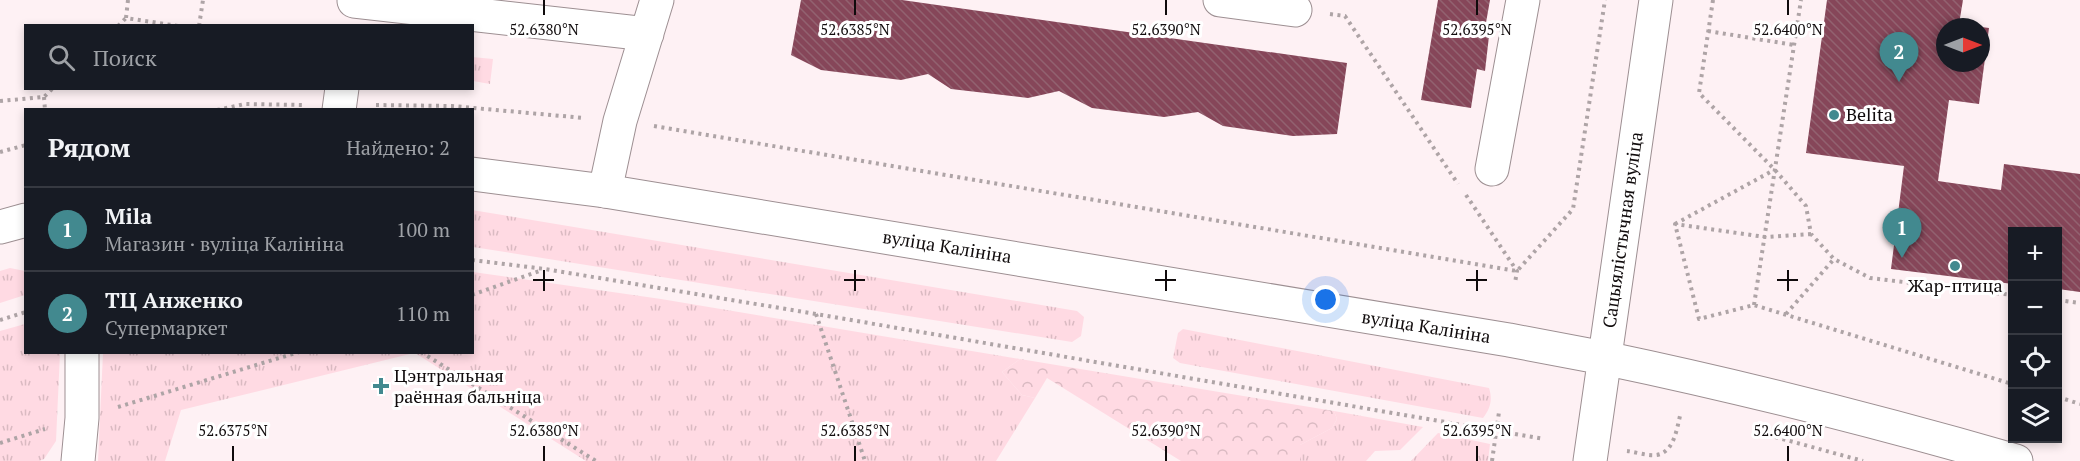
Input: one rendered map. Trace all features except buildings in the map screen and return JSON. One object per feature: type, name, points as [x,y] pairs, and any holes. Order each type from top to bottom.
[{"type":"main road","points":[[350,24],[354,0],[646,34]]},
{"type":"main road","points":[[605,191],[620,121],[657,0]]},
{"type":"main road","points":[[1220,0],[1294,10]]},
{"type":"main road","points":[[1492,169],[1523,0]]},
{"type":"main road","name":"Сацыялістычная вуліца","points":[[1590,461],[1656,0]]},
{"type":"main road","name":"вуліца Калініна","points":[[474,174],[605,191],[1509,340],[1688,376],[1935,438],[2016,461]]},
{"type":"main road","points":[[0,227],[24,221]]},
{"type":"main road","points":[[78,461],[82,418],[82,354]]},
{"type":"path","points":[[120,24],[126,18],[128,0]]},
{"type":"path","points":[[199,24],[203,0]]},
{"type":"path","points":[[1515,283],[1517,271],[1573,209],[1605,0]]},
{"type":"path","points":[[1713,0],[1699,93],[1775,170],[1806,206],[1811,234],[1834,259],[1870,278],[2008,294]]},
{"type":"path","points":[[1754,305],[1801,0]]},
{"type":"path","points":[[1294,10],[1345,16],[1517,271]]},
{"type":"path","points":[[126,18],[165,24]]},
{"type":"path","points":[[1708,32],[1794,45]]},
{"type":"path","points":[[45,108],[45,97],[51,90]]},
{"type":"path","points":[[0,101],[45,97]]},
{"type":"path","points":[[228,108],[245,105],[340,101],[452,106],[620,121],[1517,271]]},
{"type":"path","points":[[0,152],[24,146]]},
{"type":"path","points":[[1675,224],[1775,170]]},
{"type":"path","points":[[1675,224],[1765,237],[1811,234]]},
{"type":"path","points":[[1675,224],[1700,319],[1754,305],[2008,382]]},
{"type":"path","points":[[1786,314],[1834,259]]},
{"type":"path","points":[[474,260],[545,269],[816,314],[1544,439]]},
{"type":"path","points":[[474,294],[545,269]]},
{"type":"path","points":[[2062,301],[2080,303]]},
{"type":"path","points":[[0,320],[24,313]]},
{"type":"path","points":[[816,314],[865,461]]},
{"type":"path","points":[[0,443],[292,354]]},
{"type":"path","points":[[424,354],[596,461]]},
{"type":"path","points":[[2062,398],[2080,404]]},
{"type":"path","points":[[1622,451],[1656,455],[1667,450],[1674,438],[1682,405]]},
{"type":"path","points":[[1492,461],[1499,412]]},
{"type":"path","points":[[1760,433],[1863,461]]},
{"type":"green space","points":[[474,57],[493,59],[490,84],[474,81]]},
{"type":"green space","points":[[474,210],[1077,311],[1084,317],[1081,336],[1072,342],[474,247]]},
{"type":"green space","points":[[10,268],[24,271],[24,295],[0,303],[0,271]]},
{"type":"green space","points":[[474,272],[661,299],[1020,359],[1002,372],[1022,395],[1035,398],[996,461],[586,461],[417,354],[474,354]]},
{"type":"green space","points":[[24,324],[24,354],[60,354],[56,441],[44,459],[39,461],[0,461],[0,331]]},
{"type":"green space","points":[[1183,329],[1489,388],[1490,404],[1483,418],[1180,363],[1173,358],[1178,333]]},
{"type":"green space","points":[[103,354],[410,354],[181,410],[165,461],[98,461]]},
{"type":"green space","points":[[1020,359],[1334,411],[1337,419],[1332,428],[1300,445],[1300,461],[1181,461],[1047,378],[1035,398],[1022,395],[1002,372]]},
{"type":"green space","points":[[1334,411],[1423,427],[1400,450],[1375,451],[1366,461],[1300,461],[1300,445],[1332,428],[1337,419]]},
{"type":"green space","points":[[1438,433],[1490,444],[1488,461],[1411,461]]},
{"type":"place","name":"ТЦ Анженко","points":[[1899,82]]},
{"type":"place","name":"Belita","points":[[1834,115]]},
{"type":"place","name":"Mila","points":[[1902,258]]},
{"type":"place","name":"Жар-птица","points":[[1955,266]]},
{"type":"place","name":"Цэнтральная раённая бальніца","points":[[381,386]]}]
